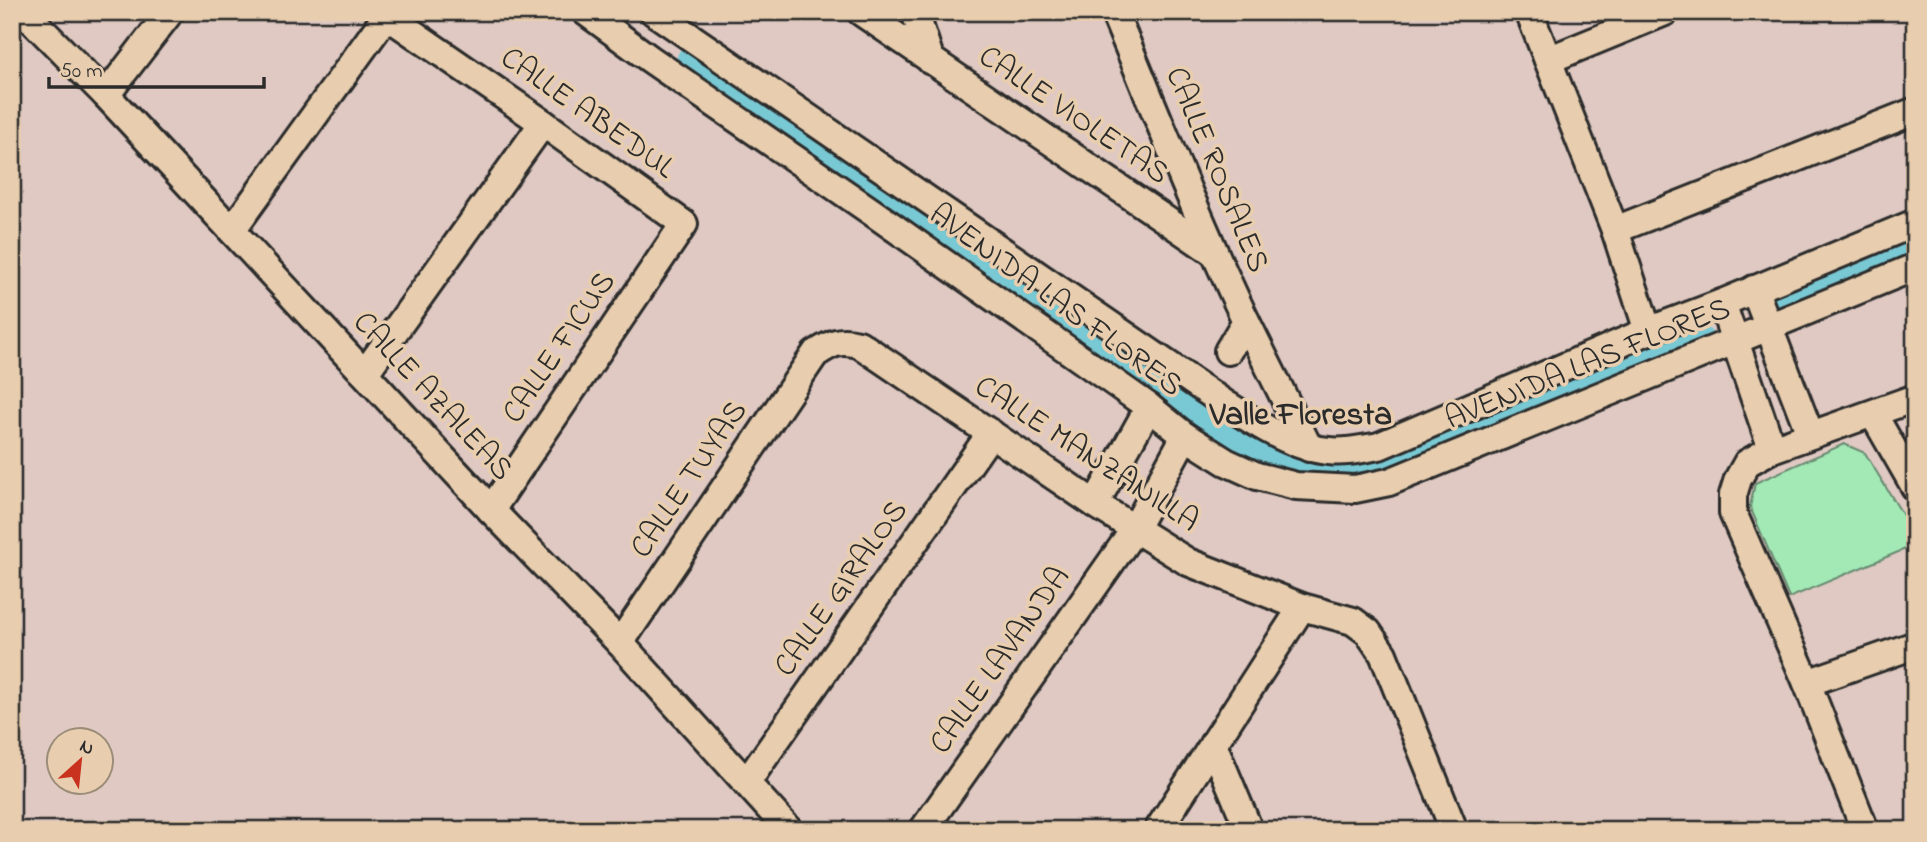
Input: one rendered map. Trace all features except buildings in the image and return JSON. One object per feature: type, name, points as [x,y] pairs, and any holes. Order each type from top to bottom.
[{"type":"street","name":"CALLE AZALEAS","points":[[24,12],[106,95],[491,510],[620,643],[789,830]]},
{"type":"street","points":[[106,95],[170,12]]},
{"type":"street","name":"AVENIDA LAS FLORES","points":[[586,12],[622,22],[650,59],[873,212],[1149,407],[1185,436],[1226,462],[1257,476],[1296,486],[1355,489],[1389,482],[1915,267]]},
{"type":"street","name":"CALLE VIOLETAS","points":[[861,12],[1213,252]]},
{"type":"street","points":[[915,12],[932,61]]},
{"type":"street","name":"CALLE ROSALES","points":[[1114,12],[1213,252],[1246,321],[1228,351]]},
{"type":"street","points":[[1529,12],[1615,230],[1648,331]]},
{"type":"street","points":[[1548,61],[1665,12]]},
{"type":"street","points":[[232,230],[385,14]]},
{"type":"street","name":"CALLE ABEDUL","points":[[385,14],[684,224]]},
{"type":"street","points":[[650,59],[670,17]]},
{"type":"street","name":"AVENIDA LAS FLORES","points":[[670,17],[1213,396],[1259,425],[1309,448],[1331,452],[1379,446],[1648,331],[1915,223]]},
{"type":"street","points":[[1615,230],[1915,111]]},
{"type":"street","points":[[365,373],[543,123]]},
{"type":"street","name":"CALLE FICUS","points":[[491,510],[684,224]]},
{"type":"street","points":[[1754,289],[1810,435]]},
{"type":"street","points":[[1722,303],[1772,449]]},
{"type":"street","points":[[1246,321],[1309,448]]},
{"type":"street","name":"CALLE MANZANILLA","points":[[815,354],[829,344],[844,341],[859,344],[1095,505],[1188,562],[1302,607],[1353,621],[1368,632],[1383,654],[1454,830]]},
{"type":"street","name":"CALLE TUYAS","points":[[620,643],[815,354]]},
{"type":"street","points":[[1866,830],[1807,683],[1732,513],[1733,495],[1747,463],[1772,449],[1915,398]]},
{"type":"street","points":[[1095,505],[1149,407]]},
{"type":"street","points":[[1873,414],[1915,486]]},
{"type":"street","name":"CALLE GIRALOS","points":[[747,782],[991,433]]},
{"type":"street","name":"CALLE LAVANDA","points":[[923,830],[1134,530],[1185,436]]},
{"type":"street","points":[[1157,830],[1302,607]]},
{"type":"street","points":[[1807,683],[1915,645]]},
{"type":"street","points":[[1213,744],[1249,830]]},
{"type":"green space","points":[[1844,444],[1865,453],[1915,535],[1915,545],[1789,598],[1750,507],[1755,483]]},
{"type":"waterway","points":[[692,59],[1234,438],[1275,461],[1312,472],[1368,472],[1405,461],[1700,341]]},
{"type":"waterway","points":[[1788,302],[1915,250]]},
{"type":"district","name":"Valle Floresta","points":[[1301,416]]}]
